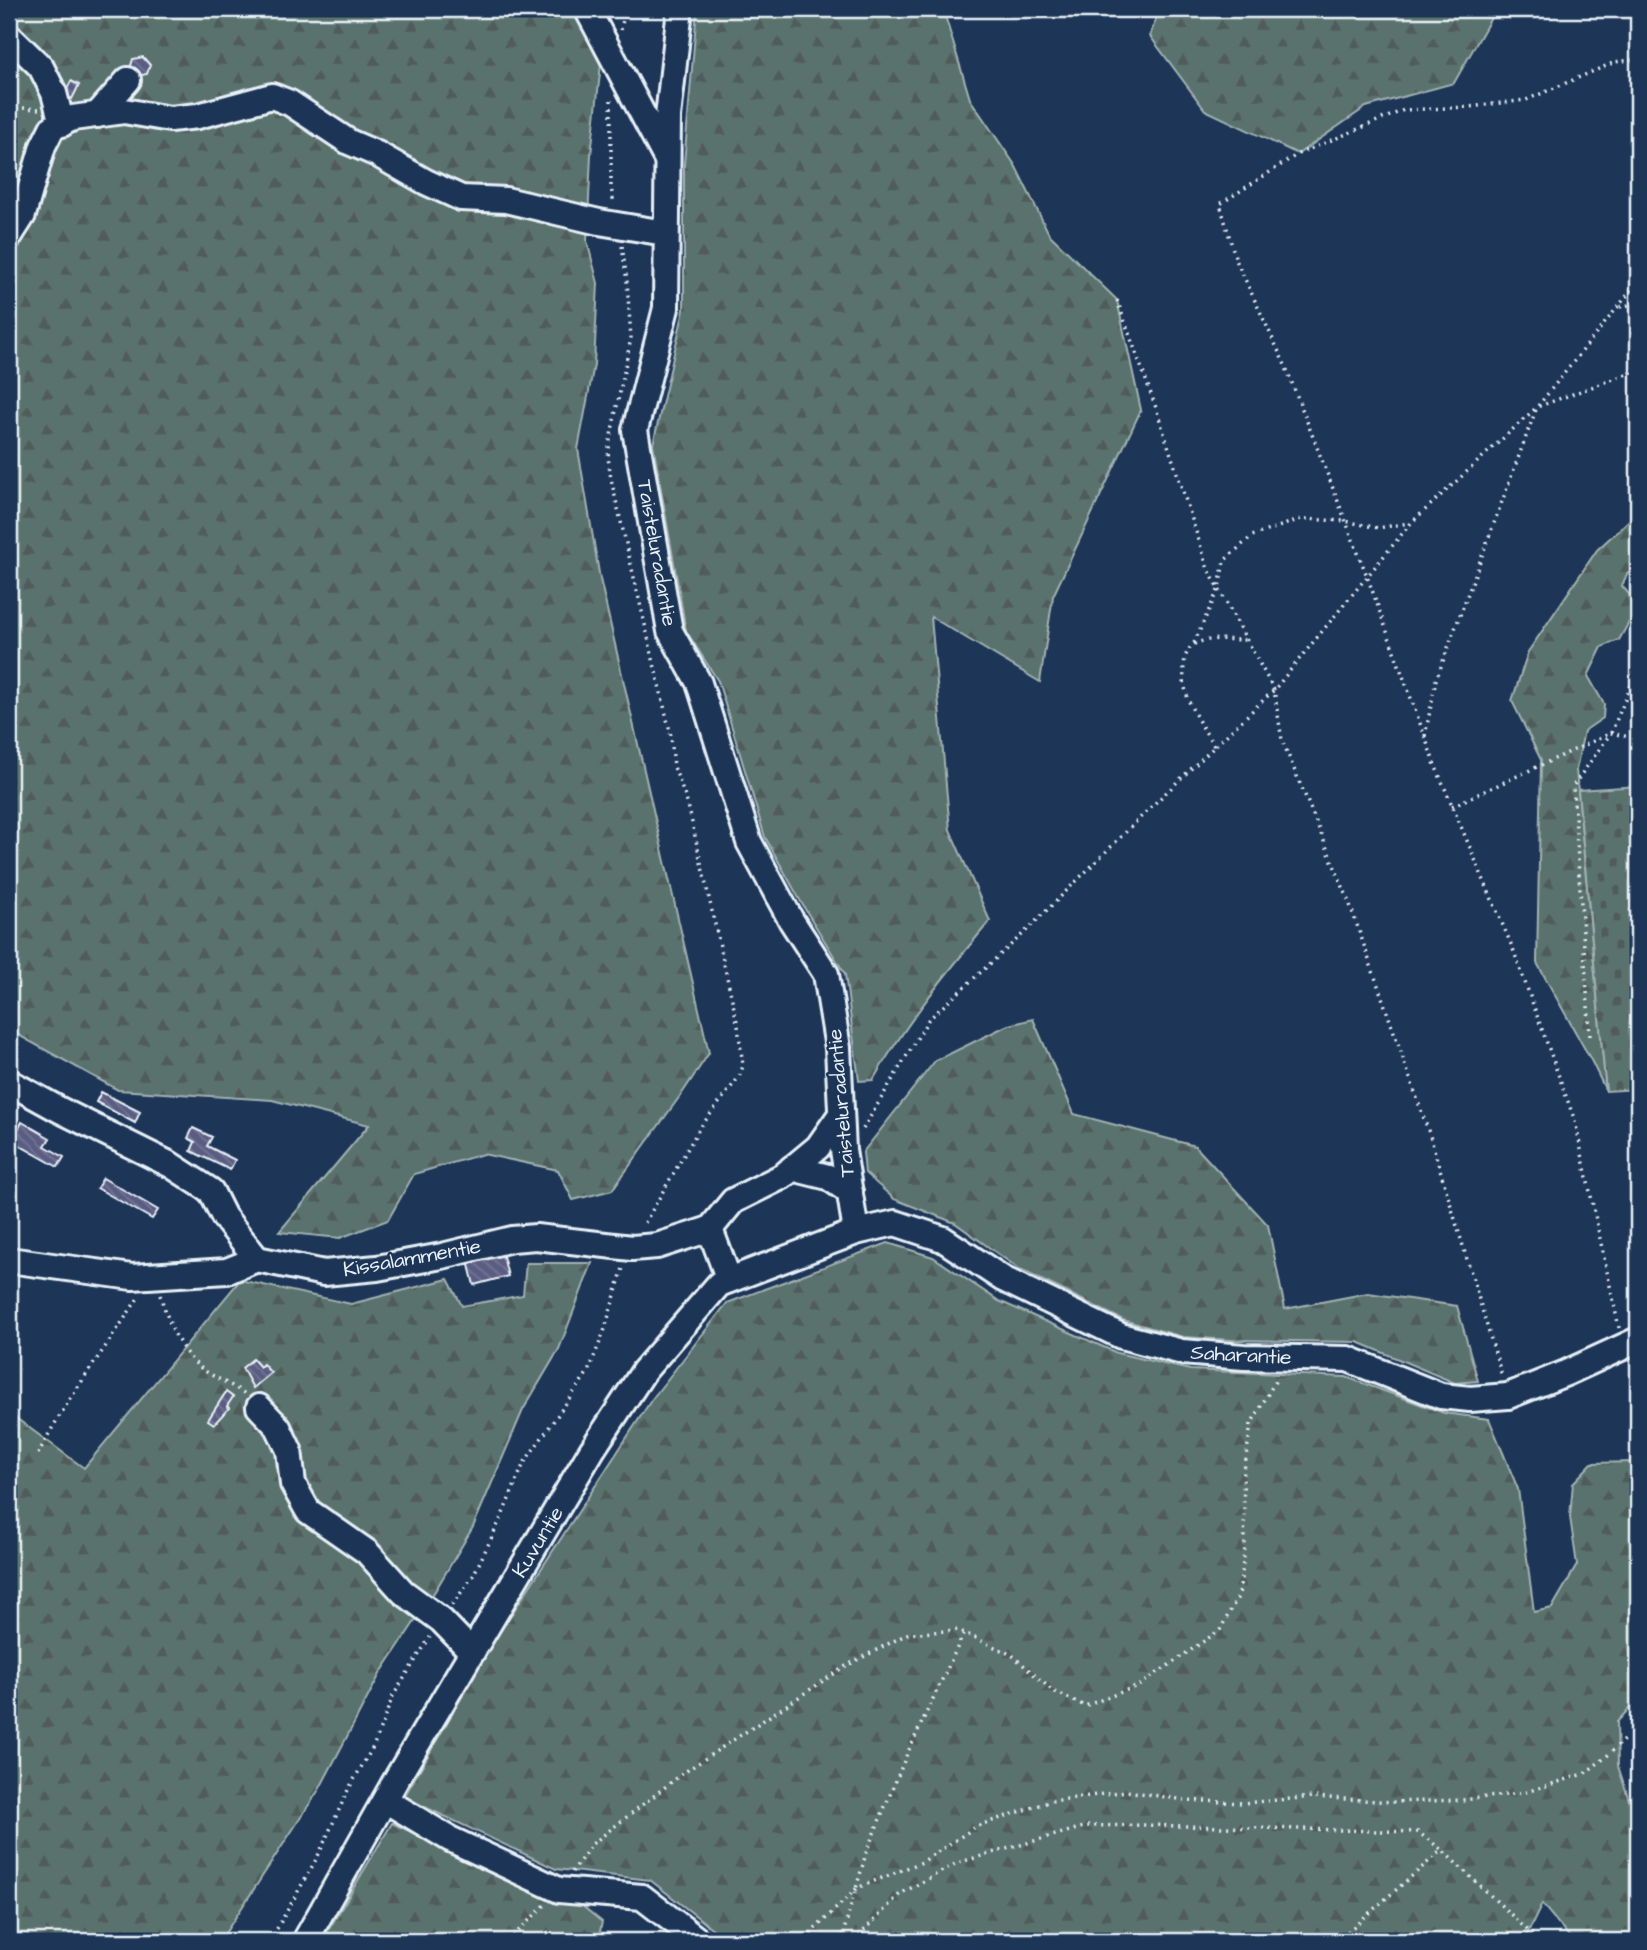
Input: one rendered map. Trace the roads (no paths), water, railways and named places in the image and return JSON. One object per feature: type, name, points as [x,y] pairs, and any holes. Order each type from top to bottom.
[{"type":"street","points":[[587,9],[667,161]]},
{"type":"street","name":"Taisteluradantie","points":[[680,9],[668,117],[666,307],[635,430],[670,631],[699,683],[749,842],[791,920],[826,975],[838,1048],[843,1150],[856,1232]]},
{"type":"street","points":[[9,36],[40,67],[54,93],[62,124]]},
{"type":"street","points":[[97,115],[128,80]]},
{"type":"street","points":[[9,237],[23,215],[43,146],[52,128],[73,118],[124,111],[170,119],[198,116],[272,96],[290,103],[349,142],[461,198],[506,201],[665,233]]},
{"type":"street","points":[[9,1082],[171,1165],[211,1191],[224,1217],[257,1259],[227,1271],[132,1277],[9,1260]]},
{"type":"street","points":[[729,1280],[710,1229],[733,1200],[783,1176],[818,1147],[841,1114]]},
{"type":"street","points":[[792,1168],[828,1177],[850,1192]]},
{"type":"street","name":"Saharantie","points":[[856,1232],[895,1223],[943,1239],[1003,1279],[1121,1336],[1182,1352],[1348,1359],[1441,1396],[1470,1399],[1508,1396],[1631,1344]]},
{"type":"street","name":"Kissalammentie","points":[[257,1259],[324,1273],[377,1268],[512,1239],[536,1237],[632,1248],[657,1247],[710,1229]]},
{"type":"street","name":"Kuvuntie","points":[[305,1941],[592,1450],[644,1371],[719,1284],[856,1232]]},
{"type":"street","points":[[259,1407],[278,1427],[289,1450],[293,1484],[308,1511],[367,1552],[403,1592],[442,1620],[472,1652]]},
{"type":"street","points":[[385,1800],[450,1839],[559,1890],[642,1896],[699,1941]]}]
